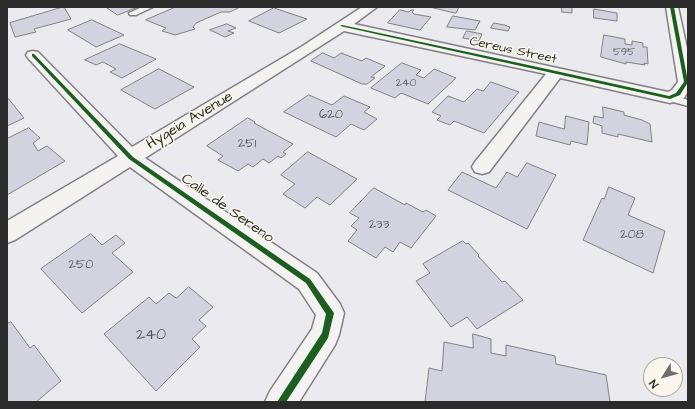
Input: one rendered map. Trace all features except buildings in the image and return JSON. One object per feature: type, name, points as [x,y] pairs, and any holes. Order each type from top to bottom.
[{"type":"street","name":"Hygeia Avenue","points":[[7,233],[306,50],[371,7]]},
{"type":"street","points":[[672,7],[686,82],[679,98]]},
{"type":"street","name":"Cereus Street","points":[[342,26],[679,98]]},
{"type":"street","name":"Calle de Sereno","points":[[33,55],[131,158],[308,281],[330,313],[325,334],[281,402]]},
{"type":"street","points":[[482,167],[556,72]]},
{"type":"lane","points":[[133,13],[149,7]]},
{"type":"cycle path","points":[[342,26],[670,98],[678,94],[686,82],[672,7]]},
{"type":"cycle path","points":[[33,55],[131,158],[308,281],[330,313],[325,335],[281,402]]}]
